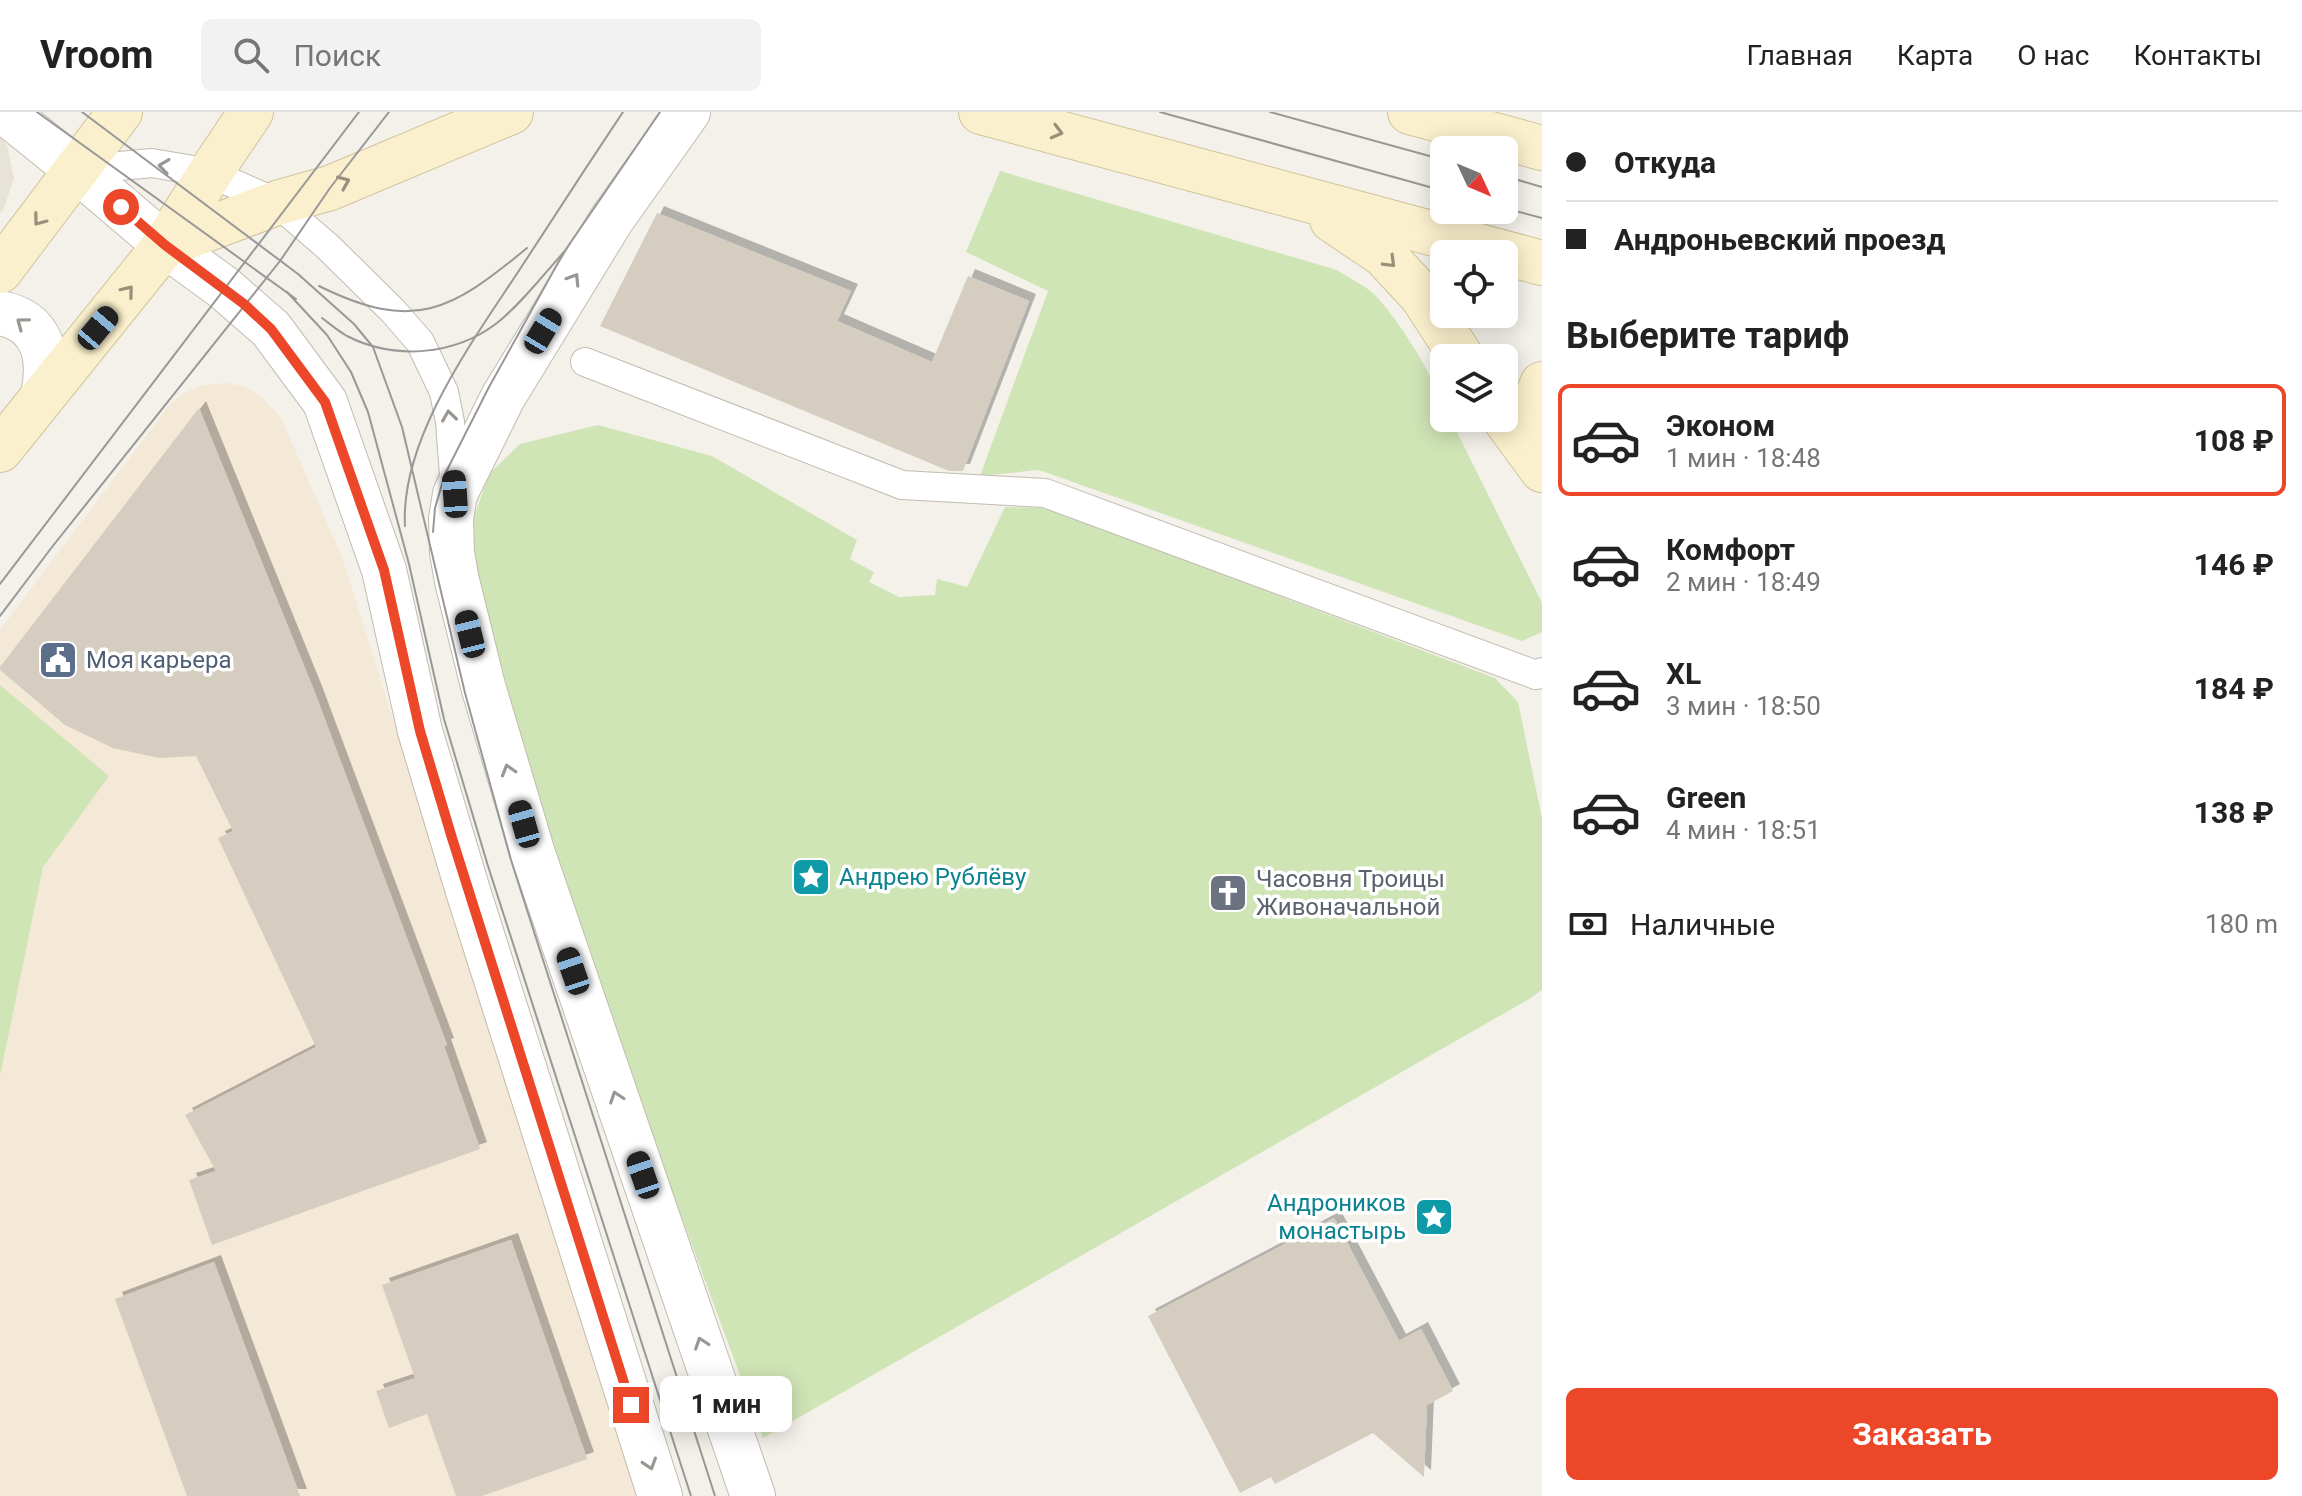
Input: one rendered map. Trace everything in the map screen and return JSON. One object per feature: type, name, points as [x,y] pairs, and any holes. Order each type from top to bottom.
[{"type":"main road","points":[[0,271],[120,112]]},
{"type":"main road","points":[[0,450],[165,245],[251,112]]},
{"type":"main road","points":[[165,245],[277,203],[330,188],[511,112]]},
{"type":"main road","points":[[981,112],[1542,263]]},
{"type":"main road","points":[[1418,113],[1542,148]]},
{"type":"main road","points":[[1304,200],[1384,255],[1422,296],[1453,344]]},
{"type":"main road","points":[[1542,384],[1538,395],[1542,437]]},
{"type":"main road","points":[[1514,432],[1542,470]]},
{"type":"street","points":[[5,112],[271,329],[325,402],[380,558],[420,731],[660,1496]]},
{"type":"street","points":[[688,112],[619,208],[503,397],[455,494],[451,519],[452,553],[483,686],[538,869],[753,1496]]},
{"type":"street","points":[[0,313],[13,315],[30,327],[40,340],[46,357],[47,376],[43,395]]},
{"type":"lane","points":[[77,170],[152,163],[210,173],[277,203],[327,246],[420,342],[444,392],[450,422],[455,494]]},
{"type":"lane","points":[[585,362],[902,485],[1045,493],[1536,675],[1542,672]]},
{"type":"shaded area","points":[[0,135],[7,145],[14,178],[0,214]]},
{"type":"shaded area","points":[[228,383],[245,387],[259,395],[280,416],[342,557],[637,1496],[0,1496],[0,630],[171,403],[203,385]]},
{"type":"green space","points":[[1000,171],[1337,270],[1361,285],[1374,294],[1394,318],[1428,371],[1430,432],[1457,432],[1542,603],[1542,632],[1522,641],[1039,470],[980,476],[1048,291],[966,252]]},
{"type":"green space","points":[[598,425],[712,456],[857,540],[850,559],[874,572],[869,582],[899,597],[935,595],[937,579],[967,587],[1005,507],[1046,508],[1495,678],[1518,702],[1542,818],[1542,990],[763,1438],[566,903],[471,554],[474,517],[489,474],[520,444]]},
{"type":"green space","points":[[0,685],[109,776],[43,867],[0,1076]]},
{"type":"building","points":[[657,213],[851,291],[837,321],[932,362],[968,276],[1029,301],[963,471],[949,471],[600,326]]},
{"type":"building","points":[[199,408],[315,693],[447,1045],[444,1046],[480,1149],[212,1245],[189,1180],[216,1171],[185,1115],[316,1047],[218,838],[233,831],[196,756],[159,758],[113,748],[65,725],[0,670]]},
{"type":"building","points":[[1334,1218],[1399,1341],[1421,1329],[1453,1391],[1427,1405],[1424,1477],[1373,1433],[1275,1484],[1271,1477],[1240,1493],[1148,1316]]},
{"type":"building","points":[[511,1240],[587,1459],[482,1496],[456,1496],[427,1414],[389,1428],[376,1391],[415,1378],[382,1285]]},
{"type":"building","points":[[214,1262],[300,1496],[187,1496],[115,1299]]},
{"type":"tram line","points":[[37,112],[296,299]]},
{"type":"tram line","points":[[82,112],[298,274],[354,324],[373,347],[402,427],[465,693],[511,860],[715,1496]]},
{"type":"tram line","points":[[0,584],[359,112]]},
{"type":"tram line","points":[[0,616],[280,261],[330,188],[389,112]]},
{"type":"tram line","points":[[405,526],[407,493],[415,458],[444,390],[623,112]]},
{"type":"tram line","points":[[433,532],[435,508],[445,474],[489,387],[564,252],[660,112]]},
{"type":"tram line","points":[[1160,112],[1430,187]]},
{"type":"tram line","points":[[1270,112],[1430,156]]},
{"type":"tram line","points":[[1518,180],[1542,187]]},
{"type":"tram line","points":[[1518,212],[1542,218]]},
{"type":"tram line","points":[[319,286],[381,309],[407,311],[430,308],[476,287],[527,248]]},
{"type":"tram line","points":[[322,318],[347,336],[384,349],[424,351],[443,348],[480,334],[497,323],[524,298],[564,252]]},
{"type":"tram line","points":[[287,292],[327,335],[351,372],[368,412],[409,564],[444,719],[488,866],[691,1496]]},
{"type":"place","name":"Моя карьера","points":[[58,660]]},
{"type":"place","name":"Андрею Рублёву","points":[[811,877]]},
{"type":"place","name":"Часовня Троицы Живоначальной","points":[[1228,893]]},
{"type":"place","name":"Андроников монастырь","points":[[1434,1217]]},
{"type":"route","points":[[121,207],[271,329],[325,402],[384,570],[420,731],[631,1405]]}]
